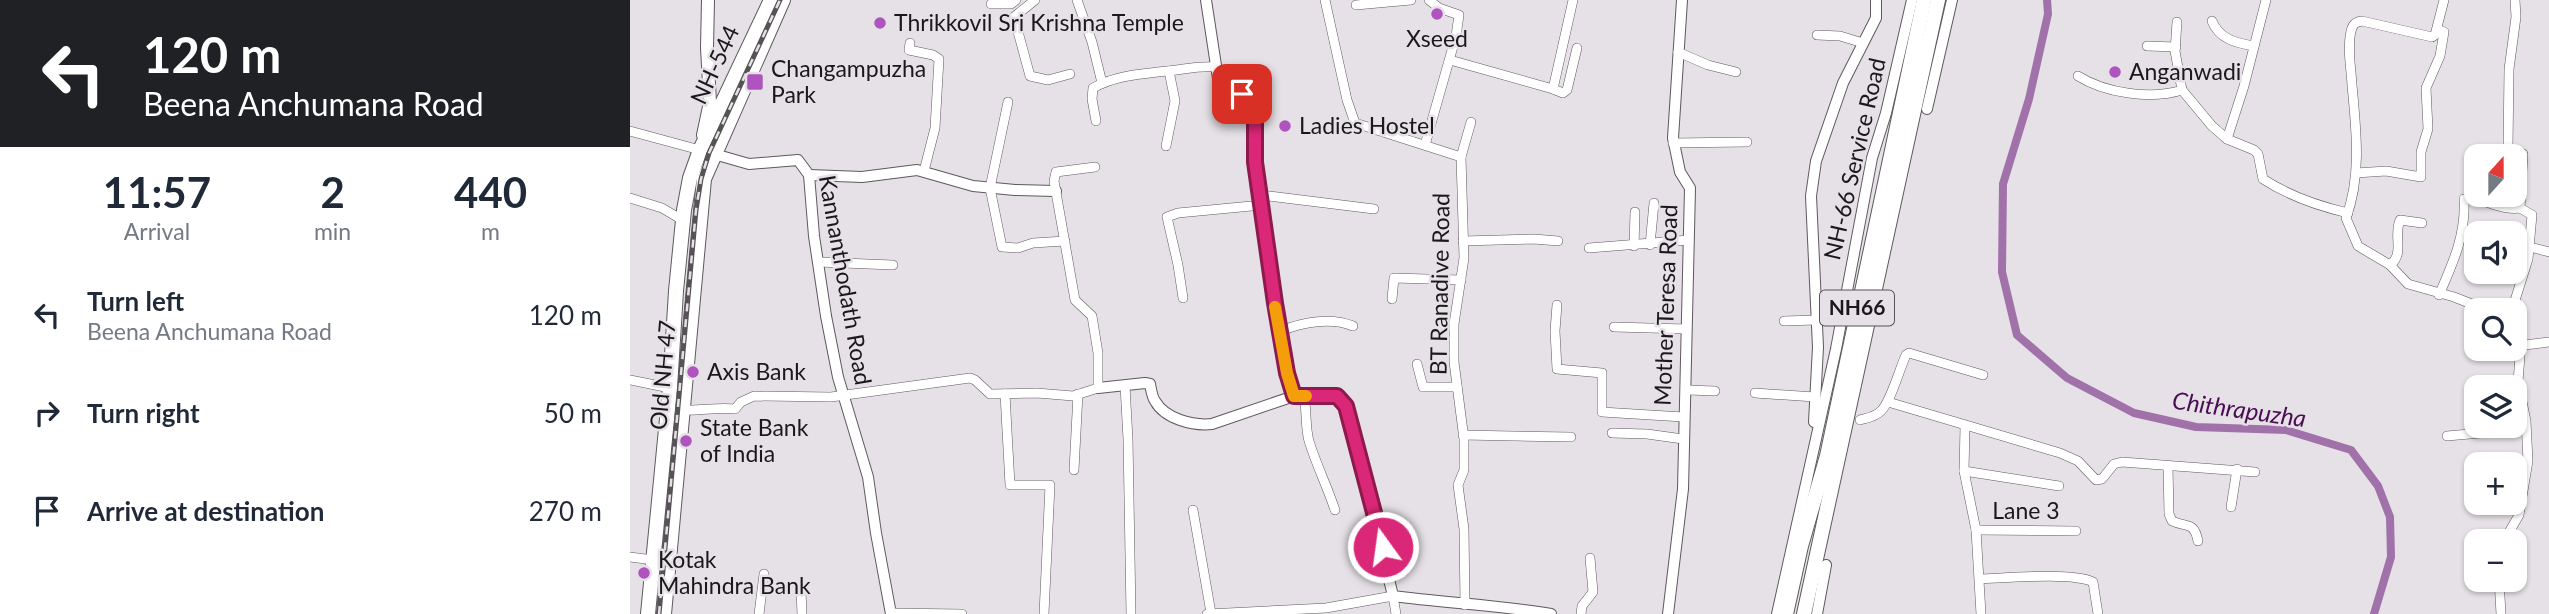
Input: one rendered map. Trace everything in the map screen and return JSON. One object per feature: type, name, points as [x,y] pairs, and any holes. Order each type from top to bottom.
[{"type":"main road","points":[[708,0],[706,48],[711,149]]},
{"type":"main road","name":"NH-544","points":[[711,149],[771,0]]},
{"type":"main road","name":"NH-544","points":[[711,149],[783,0]]},
{"type":"main road","name":"NH66","points":[[1786,614],[1801,545],[1827,456],[1924,0]]},
{"type":"main road","name":"NH66","points":[[1804,614],[1821,564],[1921,107],[1938,0]]},
{"type":"main road","name":"Old NH 47","points":[[648,614],[684,221],[690,178],[711,149]]},
{"type":"main road","name":"Old NH 47","points":[[664,614],[704,179],[711,149]]},
{"type":"main road","points":[[676,291],[693,292]]},
{"type":"street","points":[[991,4],[1011,4],[1016,0]]},
{"type":"street","points":[[1035,0],[1014,17],[1030,76],[1048,80],[1070,75]]},
{"type":"street","points":[[1077,0],[1092,42],[1102,83]]},
{"type":"street","points":[[1206,0],[1219,85],[1242,94],[1255,104],[1255,162],[1287,373],[1307,412],[1308,439],[1335,510]]},
{"type":"street","points":[[1325,0],[1347,100],[1355,123],[1461,157]]},
{"type":"street","points":[[1356,5],[1410,0]]},
{"type":"street","points":[[1426,145],[1450,60],[1459,15],[1439,8],[1429,0]]},
{"type":"street","points":[[1553,89],[1573,0]]},
{"type":"street","name":"Mother Teresa Road","points":[[1668,614],[1683,489],[1683,417],[1686,390],[1690,188],[1679,172],[1673,142],[1682,0]]},
{"type":"street","points":[[1777,614],[1813,450],[1816,320],[1811,196],[1816,161],[1843,83],[1876,18],[1876,0]]},
{"type":"street","name":"NH-66 Service Road","points":[[1813,450],[1836,349],[1872,158],[1886,113],[1912,0]]},
{"type":"street","points":[[1921,107],[1952,0]]},
{"type":"street","points":[[2227,139],[2266,0]]},
{"type":"street","points":[[2444,0],[2437,29],[2432,37],[2362,21],[2353,25],[2350,49],[2356,121],[2356,173],[2346,218],[2358,246],[2390,265],[2408,284],[2464,301]]},
{"type":"street","points":[[2515,0],[2516,17],[2509,69],[2508,148],[2523,154],[2521,208]]},
{"type":"street","points":[[2212,21],[2215,29],[2231,41],[2253,46]]},
{"type":"street","points":[[2177,22],[2176,47],[2182,90],[2211,126],[2227,139],[2254,150],[2258,154],[2263,179],[2273,186],[2325,208],[2348,213]]},
{"type":"street","points":[[2356,173],[2386,171],[2421,177],[2421,152],[2428,130],[2426,88],[2440,56],[2444,32],[2437,29]]},
{"type":"street","points":[[1817,35],[1840,36],[1863,43]]},
{"type":"street","points":[[910,43],[909,50],[933,55],[939,59],[935,128],[924,171]]},
{"type":"street","points":[[2147,46],[2176,47]]},
{"type":"street","points":[[1450,60],[1563,93],[1567,90],[1577,48]]},
{"type":"street","points":[[1678,52],[1708,65],[1736,72]]},
{"type":"street","points":[[1096,121],[1093,89],[1102,83],[1144,73],[1194,66],[1216,67]]},
{"type":"street","points":[[1166,146],[1175,101],[1169,71]]},
{"type":"street","points":[[2078,76],[2091,84],[2115,90],[2159,94],[2182,90]]},
{"type":"street","points":[[1007,102],[990,188],[1002,247],[1018,248],[1033,243],[1065,241]]},
{"type":"street","name":"BT Ranadive Road","points":[[1470,608],[1458,485],[1464,470],[1454,324],[1464,258],[1461,157],[1471,122]]},
{"type":"street","points":[[630,131],[711,149]]},
{"type":"street","points":[[1673,142],[1747,142]]},
{"type":"street","name":"Kannanthodath Road","points":[[711,149],[749,164],[798,160],[809,175],[826,316],[843,394],[869,477],[891,614]]},
{"type":"street","points":[[1095,167],[1056,172],[1054,180],[1075,300],[1092,316],[1098,353],[1098,388]]},
{"type":"street","points":[[809,175],[862,177],[918,170],[973,186],[1056,191]]},
{"type":"street","points":[[630,198],[662,208],[684,221]]},
{"type":"street","points":[[2439,295],[2459,250],[2464,199],[2473,198],[2505,209],[2521,208],[2532,215],[2529,259],[2516,298]]},
{"type":"street","points":[[1183,298],[1167,217],[1261,200],[1374,208]]},
{"type":"street","points":[[1650,245],[1654,203]]},
{"type":"street","points":[[1634,246],[1636,212]]},
{"type":"street","points":[[2390,265],[2397,260],[2399,254],[2397,235],[2400,220],[2422,223]]},
{"type":"street","points":[[1463,241],[1534,239],[1558,242]]},
{"type":"street","points":[[1589,248],[1689,240]]},
{"type":"street","points":[[2529,247],[2549,252]]},
{"type":"street","points":[[818,262],[893,265]]},
{"type":"street","points":[[1392,299],[1394,278],[1461,280]]},
{"type":"street","points":[[1557,305],[1557,369],[1602,373],[1602,412],[1683,417]]},
{"type":"street","points":[[1784,321],[1816,320]]},
{"type":"street","points":[[1281,331],[1294,326],[1339,321],[1353,326]]},
{"type":"street","points":[[1614,327],[1686,329]]},
{"type":"street","points":[[2527,342],[2549,342]]},
{"type":"street","points":[[1860,420],[1875,415],[1888,402],[1897,374],[1909,353],[1983,375]]},
{"type":"street","points":[[1417,364],[1423,387],[1457,387]]},
{"type":"street","points":[[682,410],[735,409],[741,402],[754,396],[831,397],[970,378],[990,394],[1033,393],[1059,396],[1145,383],[1150,384],[1155,402],[1163,409],[1183,421],[1212,425],[1299,396],[1337,396],[1346,406],[1389,569],[1396,614]]},
{"type":"street","points":[[630,380],[670,388]]},
{"type":"street","points":[[1125,386],[1131,614]]},
{"type":"street","points":[[1686,390],[1715,391]]},
{"type":"street","points":[[1755,393],[1815,397]]},
{"type":"street","points":[[1005,394],[1010,485],[1050,485],[1044,614]]},
{"type":"street","points":[[1074,470],[1078,394]]},
{"type":"street","points":[[1888,402],[2068,456],[2095,480],[2102,479],[2117,463],[2255,471]]},
{"type":"street","points":[[1965,426],[1964,471],[1976,530],[1982,614]]},
{"type":"street","points":[[1612,433],[1683,439]]},
{"type":"street","points":[[2447,436],[2464,434]]},
{"type":"street","points":[[1463,435],[1571,437]]},
{"type":"street","points":[[2511,529],[2519,515],[2528,461],[2527,438]]},
{"type":"street","points":[[2168,466],[2169,514],[2172,521],[2192,526],[2198,541]]},
{"type":"street","points":[[2231,507],[2236,469]]},
{"type":"street","points":[[1964,471],[2059,486]]},
{"type":"street","points":[[1193,509],[1209,614],[1326,608],[1393,596],[1470,608],[1512,607],[1551,614]]},
{"type":"street","name":"Lane 3","points":[[1976,530],[2076,531]]},
{"type":"street","points":[[630,557],[653,560]]},
{"type":"street","points":[[1581,614],[1582,606],[1593,592],[1590,558]]},
{"type":"street","points":[[1817,614],[1821,564]]},
{"type":"street","points":[[759,614],[764,574]]},
{"type":"street","points":[[1980,579],[2071,576],[2089,580],[2093,582],[2098,614]]},
{"type":"street","points":[[801,591],[802,614]]},
{"type":"street","points":[[2500,592],[2501,614]]},
{"type":"street","points":[[891,614],[962,614]]},
{"type":"waterway","name":"Chithrapuzha","points":[[2047,0],[2048,14],[2029,99],[2003,184],[2002,272],[2017,335],[2067,378],[2134,413],[2196,427],[2286,430],[2351,450],[2378,486],[2390,517],[2391,557],[2374,614]]},
{"type":"railway","points":[[659,614],[701,179],[709,153],[780,0]]},
{"type":"slow traffic","points":[[1275,307],[1294,396],[1306,396]]},
{"type":"place","name":"Xseed","points":[[1437,14]]},
{"type":"place","name":"Thrikkovil Sri Krishna Temple","points":[[880,23]]},
{"type":"place","name":"Anganwadi","points":[[2115,72]]},
{"type":"place","name":"Changampuzha Park","points":[[755,82]]},
{"type":"place","name":"Ladies Hostel","points":[[1285,126]]},
{"type":"place","name":"Axis Bank","points":[[693,372]]},
{"type":"place","name":"State Bank of India","points":[[686,441]]},
{"type":"place","name":"Kotak Mahindra Bank","points":[[644,573]]},
{"type":"route","points":[[1242,94],[1255,104],[1255,162],[1275,303],[1287,373],[1294,396],[1337,396],[1346,406],[1383,547]]}]
